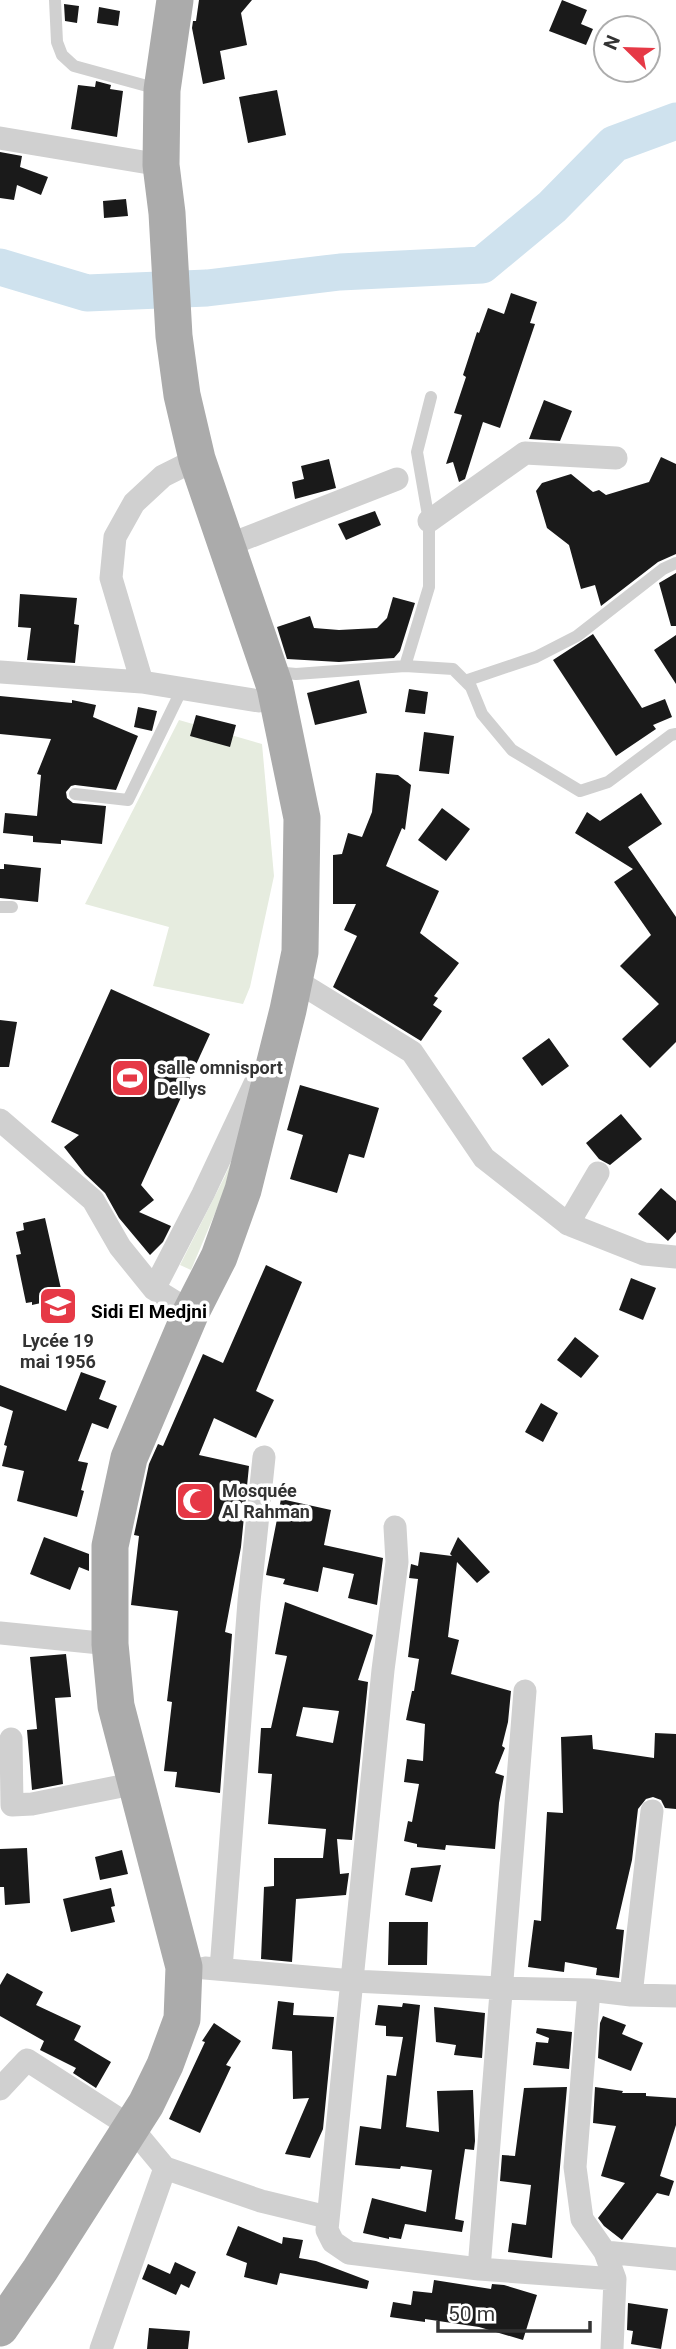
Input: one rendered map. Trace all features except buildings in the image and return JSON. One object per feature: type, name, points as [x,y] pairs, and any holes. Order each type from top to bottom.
[{"type":"main road","points":[[0,2328],[131,2127],[165,2065],[182,2019],[184,1966],[116,1706],[110,1644],[110,1546],[129,1458],[191,1312],[219,1257],[243,1190],[300,952],[302,818],[274,685],[197,459],[182,395],[174,336],[167,213],[161,166],[162,90],[175,0]]},
{"type":"street","points":[[0,138],[161,166]]},
{"type":"street","points":[[429,521],[526,453],[616,458]]},
{"type":"street","points":[[142,682],[111,578],[115,537],[134,503],[163,476],[197,459]]},
{"type":"street","points":[[226,546],[397,480]]},
{"type":"street","points":[[0,672],[142,682],[259,701],[274,685]]},
{"type":"street","points":[[154,1289],[203,1194],[291,995],[412,1052],[484,1158],[568,1224],[644,1254],[676,1258]]},
{"type":"street","points":[[0,1120],[93,1200],[120,1247],[154,1289],[191,1312]]},
{"type":"street","points":[[568,1224],[598,1173]]},
{"type":"street","points":[[221,1969],[249,1601],[264,1457]]},
{"type":"street","points":[[395,1527],[397,1562],[383,1670],[327,2230],[333,2242],[349,2253],[479,2269],[615,2278]]},
{"type":"street","points":[[0,1633],[110,1644]]},
{"type":"street","points":[[479,2269],[525,1691]]},
{"type":"street","points":[[10,1739],[12,1805],[32,1804],[137,1783]]},
{"type":"street","points":[[631,1995],[652,1811]]},
{"type":"street","points":[[184,1966],[354,1981],[676,1996]]},
{"type":"street","points":[[589,1990],[575,2167],[582,2219],[605,2252],[615,2278],[612,2349]]},
{"type":"street","points":[[0,2090],[27,2060],[131,2127],[165,2168],[261,2201],[327,2217]]},
{"type":"street","points":[[101,2349],[165,2168]]},
{"type":"street","points":[[605,2252],[676,2259]]},
{"type":"lane","points":[[55,0],[57,42],[62,55],[74,66],[162,90]]},
{"type":"lane","points":[[405,666],[429,587],[429,521],[417,452],[431,397]]},
{"type":"lane","points":[[465,681],[536,657],[577,636],[652,576],[676,564]]},
{"type":"lane","points":[[274,685],[296,674],[405,666],[453,669],[471,687],[482,714],[512,750],[580,791],[608,782],[676,734]]},
{"type":"lane","points":[[75,794],[128,800],[181,689]]},
{"type":"shaded area","points":[[179,720],[262,744],[274,876],[250,987],[243,1004],[153,986],[169,927],[85,904]]},
{"type":"shaded area","points":[[245,1129],[229,1180],[191,1270],[180,1265],[225,1176]]},
{"type":"waterway","points":[[0,267],[87,293],[207,288],[340,272],[482,265],[552,207],[614,144],[676,121]]},
{"type":"place","name":"salle omnisport Dellys","points":[[130,1078]]},
{"type":"place","name":"Lycée 19 mai 1956","points":[[58,1306]]},
{"type":"place","name":"Mosquée Al Rahman","points":[[195,1501]]},
{"type":"district","name":"Sidi El Medjni","points":[[149,1311]]}]
